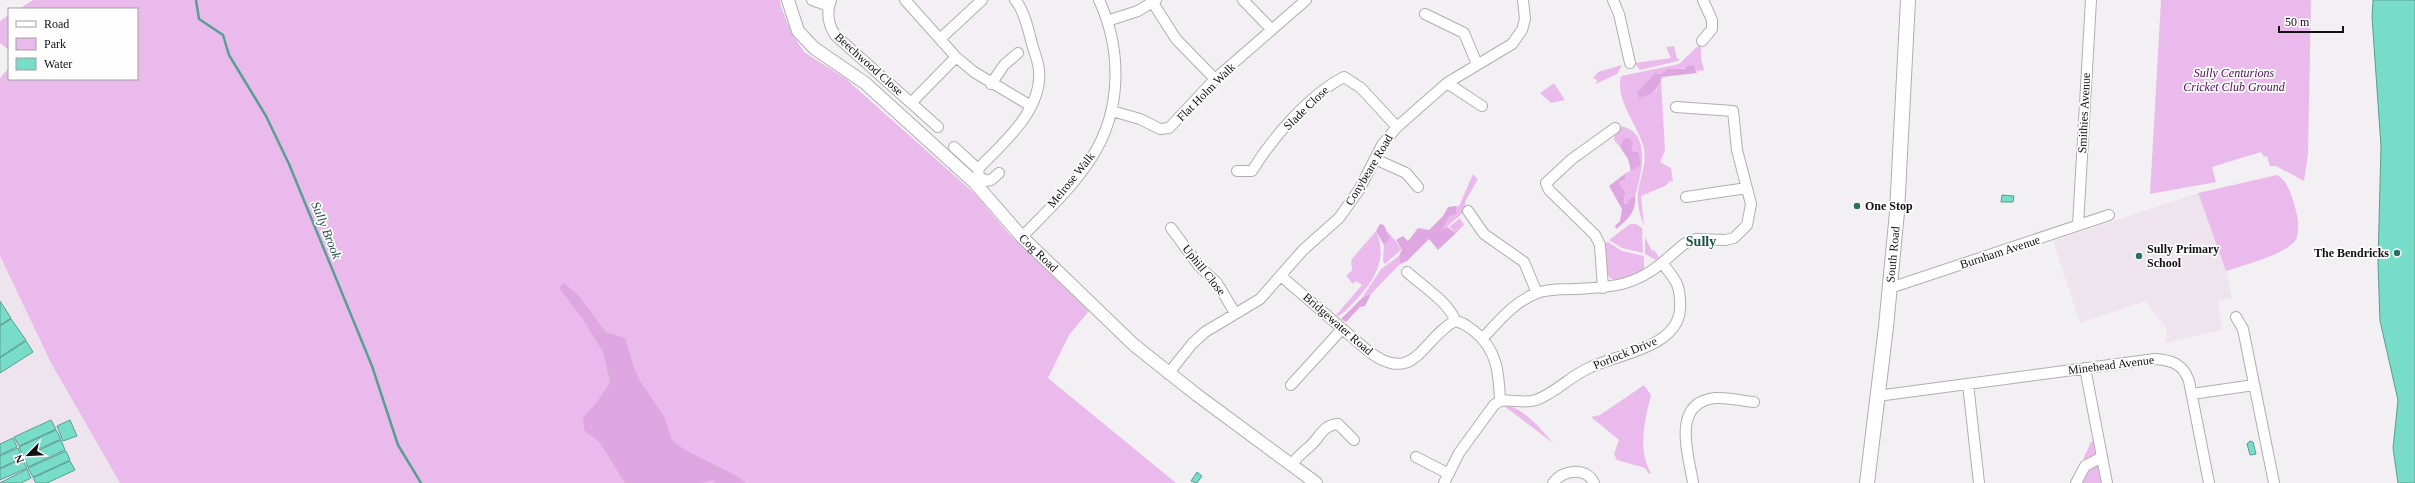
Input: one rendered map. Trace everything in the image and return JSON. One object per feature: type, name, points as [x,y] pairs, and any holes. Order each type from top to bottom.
[{"type":"main road","name":"South Road","points":[[1867,483],[1890,288],[1897,212],[1908,0]]},
{"type":"street","name":"Cog Road","points":[[788,0],[798,31],[814,48],[865,83],[968,176],[1022,237],[1134,345],[1168,374],[1316,483]]},
{"type":"street","points":[[812,0],[830,3]]},
{"type":"street","points":[[905,0],[956,57],[991,84],[1031,106]]},
{"type":"street","points":[[940,39],[982,0]]},
{"type":"street","name":"Melrose Walk","points":[[1022,237],[1085,168],[1102,140],[1112,111],[1116,65],[1107,21],[1099,0]]},
{"type":"street","points":[[1243,0],[1272,30]]},
{"type":"street","name":"Flat Holm Walk","points":[[1112,111],[1140,119],[1160,129],[1166,129],[1172,126],[1215,79],[1306,0]]},
{"type":"street","name":"Conybeare Road","points":[[1168,374],[1192,344],[1205,332],[1260,299],[1303,250],[1344,211],[1359,190],[1382,145],[1397,127],[1447,83],[1477,64],[1500,53],[1517,38],[1525,20],[1523,0]]},
{"type":"street","points":[[1613,0],[1619,14],[1630,63]]},
{"type":"street","points":[[1702,41],[1712,29],[1712,20],[1703,0]]},
{"type":"street","name":"Smithies Avenue","points":[[2078,225],[2091,0]]},
{"type":"street","points":[[978,169],[1015,130],[1031,106],[1038,91],[1039,70],[1018,1]]},
{"type":"street","points":[[1107,21],[1138,11],[1154,1],[1176,39],[1215,79]]},
{"type":"street","name":"Beechwood Close","points":[[830,3],[829,26],[835,35],[938,128]]},
{"type":"street","points":[[1425,14],[1464,33],[1477,64]]},
{"type":"street","points":[[991,84],[1004,65],[1018,53]]},
{"type":"street","points":[[911,103],[956,57]]},
{"type":"street","name":"Slade Close","points":[[1237,171],[1252,171],[1273,140],[1322,92],[1344,77],[1360,88],[1397,127]]},
{"type":"street","points":[[1447,83],[1482,106]]},
{"type":"street","points":[[1483,338],[1509,311],[1537,293],[1558,289],[1615,287],[1637,280],[1662,263],[1684,244],[1691,241],[1704,238],[1725,240],[1734,238],[1741,233],[1750,215],[1751,204],[1737,150],[1734,111],[1676,107]]},
{"type":"street","points":[[1603,288],[1600,245],[1595,235],[1549,190],[1546,183],[1572,159],[1615,128]]},
{"type":"street","points":[[954,147],[978,169],[979,176],[986,181],[991,180],[999,173]]},
{"type":"street","points":[[1375,159],[1406,173],[1418,187]]},
{"type":"street","points":[[1686,197],[1747,188]]},
{"type":"street","points":[[1468,211],[1484,234],[1524,262],[1537,293]]},
{"type":"street","name":"Burnham Avenue","points":[[1890,288],[2109,215]]},
{"type":"street","name":"Uphill Close","points":[[1171,228],[1200,266],[1216,283],[1235,313]]},
{"type":"street","name":"Porlock Drive","points":[[1500,401],[1520,402],[1540,398],[1591,367],[1638,350],[1666,336],[1677,322],[1680,293],[1679,285],[1662,263]]},
{"type":"street","points":[[1407,272],[1447,306],[1453,314],[1455,320],[1462,322],[1483,338],[1491,349],[1499,373],[1500,401],[1494,405],[1459,453],[1446,479],[1416,457]]},
{"type":"street","name":"Bridgewater Road","points":[[1281,276],[1342,329],[1378,358],[1389,363],[1402,363],[1412,360],[1422,352],[1442,330],[1455,320]]},
{"type":"street","points":[[2236,317],[2243,329],[2274,483]]},
{"type":"street","points":[[1291,385],[1342,329]]},
{"type":"street","name":"Minehead Avenue","points":[[1877,396],[2155,359],[2167,359],[2175,362],[2186,374],[2192,394],[2209,483]]},
{"type":"street","points":[[2085,368],[2107,483]]},
{"type":"street","points":[[1968,384],[1979,483]]},
{"type":"street","points":[[2192,394],[2254,385]]},
{"type":"street","points":[[1693,483],[1684,433],[1686,421],[1692,410],[1703,402],[1715,398],[1754,402]]},
{"type":"street","points":[[1291,465],[1298,455],[1309,447],[1321,432],[1330,424],[1338,424],[1354,440]]},
{"type":"street","points":[[2076,483],[2085,466],[2102,457]]},
{"type":"street","points":[[1553,483],[1560,475],[1579,471],[1587,474],[1594,483]]},
{"type":"shaded area","points":[[1694,65],[1697,73],[1662,77],[1657,89],[1654,92],[1647,96],[1638,97],[1637,92],[1655,73],[1661,74],[1668,69],[1685,69],[1687,66]]},
{"type":"shaded area","points":[[1629,138],[1633,143],[1631,151],[1639,152],[1641,165],[1631,171],[1628,159],[1620,147],[1623,139]]},
{"type":"shaded area","points":[[1626,173],[1625,180],[1619,182],[1625,192],[1624,204],[1627,204],[1630,198],[1635,196],[1635,202],[1633,211],[1616,229],[1615,226],[1620,221],[1622,209],[1609,186]]},
{"type":"shaded area","name":"Sully Primary School","points":[[2198,193],[2227,273],[2232,298],[2218,301],[2222,330],[2165,343],[2167,329],[2145,301],[2080,323],[2053,241]]},
{"type":"shaded area","points":[[1456,206],[1457,214],[1449,216],[1442,230],[1447,227],[1456,233],[1438,250],[1429,239],[1407,261],[1400,264],[1399,256],[1402,249],[1396,240],[1403,236],[1408,241],[1418,228],[1429,230],[1443,216],[1448,207]]},
{"type":"shaded area","points":[[1380,224],[1384,225],[1389,237],[1388,242],[1384,245],[1376,231]]},
{"type":"shaded area","points":[[0,256],[51,363],[120,483],[0,483]]},
{"type":"shaded area","points":[[564,283],[578,295],[606,332],[625,338],[634,368],[640,381],[664,416],[672,440],[685,450],[735,475],[746,483],[716,483],[713,480],[702,483],[625,483],[600,443],[584,430],[583,417],[595,405],[610,382],[603,352],[582,318],[559,288]]},
{"type":"shaded area","points":[[1371,294],[1365,306],[1360,307],[1346,322],[1341,319],[1362,298]]},
{"type":"green space","points":[[33,0],[780,0],[781,7],[791,32],[804,52],[846,79],[975,194],[1008,233],[1089,311],[1069,335],[1048,378],[1176,483],[120,483],[51,363],[0,256],[0,78],[8,69],[8,80],[138,80],[138,8],[21,8]]},
{"type":"green space","name":"Sully Centurions Cricket Club Ground","points":[[2161,0],[2311,0],[2308,154],[2304,181],[2276,166],[2270,166],[2267,156],[2264,157],[2261,152],[2212,167],[2216,182],[2150,194]]},
{"type":"green space","points":[[8,16],[8,49],[0,43],[0,21]]},
{"type":"green space","points":[[1701,43],[1701,58],[1704,70],[1697,71],[1693,65],[1685,68],[1669,70],[1661,74],[1655,73],[1637,92],[1656,91],[1661,81],[1665,150],[1660,162],[1671,168],[1673,182],[1670,181],[1665,186],[1641,196],[1644,226],[1639,210],[1638,197],[1645,158],[1640,137],[1621,94],[1621,76],[1679,64]]},
{"type":"green space","points":[[1674,46],[1677,59],[1680,59],[1678,61],[1640,70],[1635,63],[1671,58],[1666,47]]},
{"type":"green space","points":[[1622,65],[1617,74],[1596,84],[1597,80],[1593,78],[1598,72]]},
{"type":"green space","points":[[1554,83],[1565,100],[1551,103],[1540,93]]},
{"type":"green space","points":[[1620,126],[1630,130],[1637,136],[1641,145],[1642,155],[1642,166],[1635,196],[1630,198],[1627,204],[1624,204],[1625,192],[1619,182],[1625,180],[1626,173],[1641,165],[1639,152],[1631,151],[1623,139],[1620,147],[1614,140],[1615,130]]},
{"type":"green space","points":[[1473,174],[1478,179],[1465,202],[1465,211],[1441,232],[1449,215],[1457,214],[1456,206],[1459,206]]},
{"type":"green space","points":[[2277,175],[2286,183],[2294,203],[2298,224],[2297,237],[2293,243],[2276,253],[2226,271],[2198,193]]},
{"type":"green space","points":[[1460,218],[1464,225],[1456,233],[1449,227]]},
{"type":"green space","points":[[1630,224],[1636,224],[1642,228],[1643,253],[1622,248],[1609,240]]},
{"type":"green space","points":[[1376,231],[1381,250],[1378,268],[1369,285],[1345,311],[1338,316],[1336,315],[1362,285],[1356,281],[1353,284],[1346,276],[1352,270],[1351,260]]},
{"type":"green space","points":[[1387,231],[1402,249],[1385,264],[1383,261],[1384,245],[1388,242]]},
{"type":"green space","points":[[1645,237],[1652,251],[1654,250],[1659,257],[1656,260],[1645,254]]},
{"type":"green space","points":[[1608,242],[1622,251],[1644,256],[1644,269],[1624,278],[1615,280],[1611,279],[1608,275],[1605,243]]},
{"type":"green space","points":[[1399,256],[1400,264],[1371,294],[1362,298],[1381,269]]},
{"type":"green space","points":[[1644,385],[1651,395],[1646,414],[1643,444],[1644,454],[1651,473],[1649,474],[1645,468],[1617,460],[1614,454],[1619,440],[1591,417],[1600,415]]},
{"type":"green space","points":[[1504,406],[1517,409],[1531,419],[1553,443]]},
{"type":"green space","points":[[2096,441],[2096,456],[2089,460],[2083,459],[2091,442]]},
{"type":"green space","points":[[2095,464],[2099,465],[2103,483],[2080,483],[2084,472]]},
{"type":"water","points":[[2373,0],[2415,0],[2415,483],[2398,483],[2393,448],[2398,400],[2380,321],[2378,263],[2381,146],[2372,17]]},
{"type":"water","points":[[2002,195],[2014,196],[2013,202],[2001,202]]},
{"type":"water","points":[[0,301],[11,318],[0,325]]},
{"type":"water","points":[[11,319],[26,340],[0,357],[0,326]]},
{"type":"water","points":[[26,341],[33,352],[0,373],[0,358]]},
{"type":"water","points":[[51,420],[56,429],[19,446],[14,437]]},
{"type":"water","points":[[70,420],[77,436],[63,441],[57,426]]},
{"type":"water","points":[[56,430],[61,439],[23,456],[19,447]]},
{"type":"water","points":[[13,438],[17,447],[0,455],[0,444]]},
{"type":"water","points":[[61,440],[65,450],[28,467],[24,457]]},
{"type":"water","points":[[2250,441],[2253,442],[2256,454],[2250,455],[2247,444]]},
{"type":"water","points":[[18,448],[22,458],[0,468],[0,456]]},
{"type":"water","points":[[66,451],[70,460],[33,477],[28,468]]},
{"type":"water","points":[[22,459],[27,468],[0,480],[0,469]]},
{"type":"water","points":[[70,461],[75,470],[47,483],[36,483],[33,478]]},
{"type":"water","points":[[27,469],[31,478],[21,483],[0,483]]},
{"type":"water","points":[[1197,472],[1202,476],[1197,483],[1191,481]]},
{"type":"waterway","name":"Sully Brook","points":[[196,0],[199,19],[223,35],[229,55],[266,116],[289,164],[372,366],[398,445],[421,483]]},
{"type":"place","name":"One Stop","points":[[1857,206]]},
{"type":"place","name":"The Bendricks","points":[[2397,253]]},
{"type":"place","name":"Sully Primary School","points":[[2139,256]]},
{"type":"district","name":"Sully","points":[[1701,241]]}]
